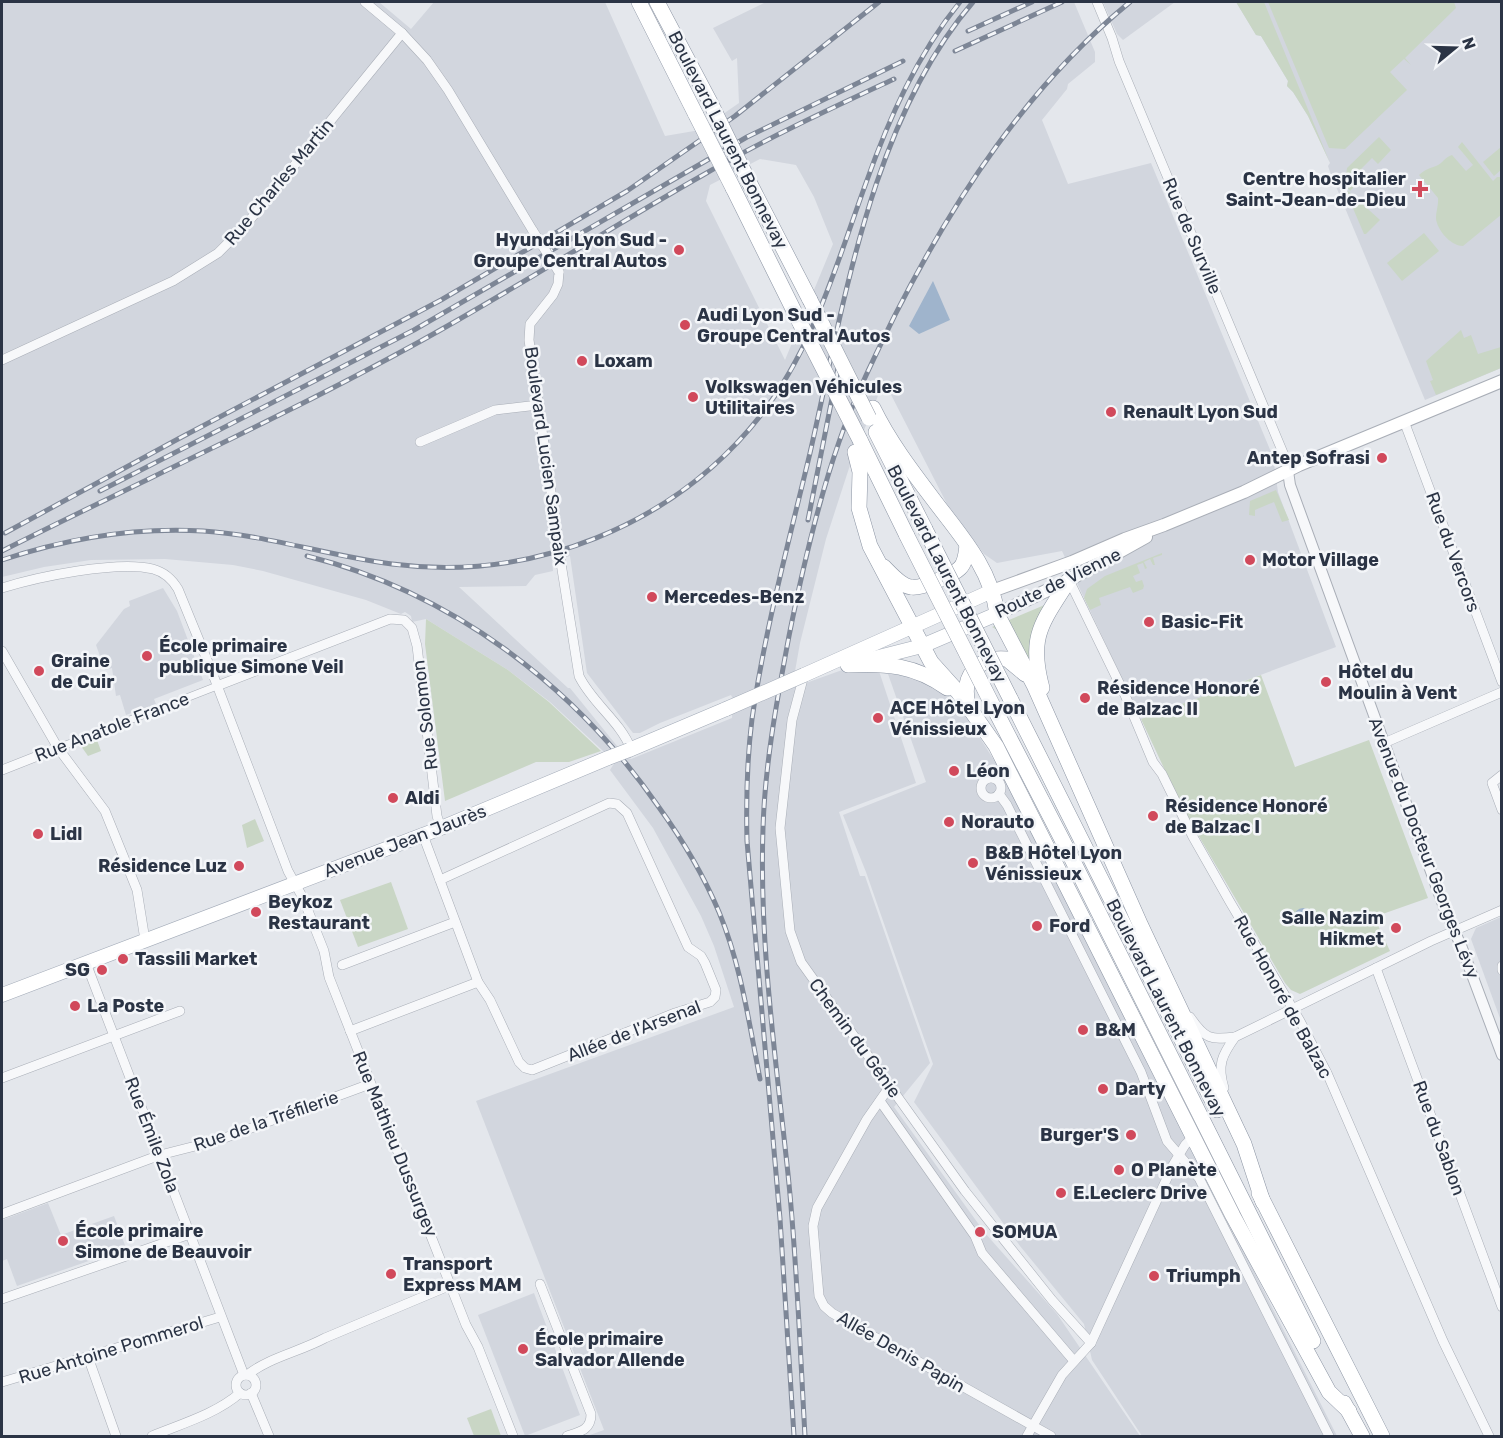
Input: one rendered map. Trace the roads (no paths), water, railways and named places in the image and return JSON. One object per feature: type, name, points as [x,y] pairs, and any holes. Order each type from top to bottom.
[{"type":"highway","name":"Boulevard Laurent Bonnevay","points":[[639,2],[836,392],[857,446],[908,536],[1362,1437]]},
{"type":"highway","name":"Boulevard Laurent Bonnevay","points":[[657,2],[771,224],[812,295],[871,413],[925,529],[1382,1437]]},
{"type":"highway","points":[[871,413],[983,568],[992,591],[997,614],[1034,685],[1156,958],[1244,1144],[1263,1202]]},
{"type":"highway","points":[[857,446],[860,472],[860,514],[867,540],[879,564],[922,646],[936,668],[958,692],[985,728],[1005,764],[1233,1216],[1329,1392],[1349,1411]]},
{"type":"highway","points":[[879,564],[904,585],[920,586],[945,577],[961,567],[967,544]]},
{"type":"highway","points":[[1051,723],[1035,658],[1036,639],[1046,615],[1069,580]]},
{"type":"highway","points":[[968,706],[966,684],[970,672],[990,660],[1001,658],[1013,662],[1034,685]]},
{"type":"highway","points":[[848,664],[882,663],[912,670],[939,682],[968,706]]},
{"type":"main road","name":"Route de Vienne","points":[[804,675],[992,591],[1164,525],[1502,381]]},
{"type":"main road","name":"Route de Vienne","points":[[804,675],[922,646],[1069,580],[1124,551],[1164,525]]},
{"type":"main road","name":"Avenue Jean Jaurès","points":[[2,995],[441,828],[804,675]]},
{"type":"street","name":"Boulevard Lucien Sampaix","points":[[365,2],[402,33],[427,60],[448,90],[559,272],[558,284],[553,295],[530,324],[529,340],[560,556],[579,676],[584,687],[622,733],[630,749]]},
{"type":"street","name":"Rue de Surville","points":[[1097,2],[1128,83],[1286,460],[1288,471]]},
{"type":"street","name":"Rue Charles Martin","points":[[2,360],[173,281],[219,253],[245,226],[402,33]]},
{"type":"street","points":[[420,442],[495,410],[538,405]]},
{"type":"street","name":"Rue du Vercors","points":[[1404,421],[1502,682]]},
{"type":"street","name":"Avenue du Docteur Georges Lévy","points":[[1288,471],[1290,485],[1309,540],[1441,899],[1502,1055]]},
{"type":"street","name":"Rue Honoré de Balzac","points":[[1062,565],[1120,686],[1153,762],[1162,774],[1193,837],[1292,1007],[1327,1073],[1443,1341],[1489,1437]]},
{"type":"street","name":"Rue Mathieu Dussurgey","points":[[2,588],[22,582],[84,571],[135,567],[158,571],[171,579],[178,589],[288,871],[303,898],[324,951],[329,977],[370,1084],[513,1437]]},
{"type":"street","name":"Rue Anatole France","points":[[2,770],[390,619]]},
{"type":"street","name":"Rue Solomon","points":[[390,619],[400,619],[408,624],[417,646],[437,816],[441,828]]},
{"type":"street","points":[[2,651],[58,748],[105,811],[137,890],[145,940]]},
{"type":"street","name":"Chemin du Génie","points":[[804,675],[792,720],[780,828],[780,849],[790,931],[801,962],[965,1191],[1052,1300],[1090,1343]]},
{"type":"street","points":[[1384,743],[1502,692]]},
{"type":"street","points":[[985,728],[998,759],[995,778],[1000,785],[999,794],[1142,1072],[1167,1141],[1199,1178],[1329,1437]]},
{"type":"street","points":[[1502,775],[1492,783],[1502,810]]},
{"type":"street","points":[[995,778],[985,780],[981,789],[987,797],[993,798],[999,794]]},
{"type":"street","name":"Allée de l'Arsenal","points":[[423,835],[478,982],[490,1000],[519,1062],[525,1068],[532,1070],[675,1013],[710,1002],[715,997],[716,990],[705,963],[701,956],[688,947],[627,813],[617,804],[609,803],[440,880]]},
{"type":"street","points":[[1156,958],[1189,1016],[1203,1034],[1216,1039],[1235,1037],[1292,1007],[1502,910]]},
{"type":"street","points":[[342,965],[456,922]]},
{"type":"street","name":"Rue Émile Zola","points":[[86,963],[220,1317],[245,1375],[254,1380],[254,1389],[251,1393],[269,1437]]},
{"type":"street","name":"Rue du Sablon","points":[[1376,968],[1502,1307]]},
{"type":"street","points":[[350,1031],[478,982]]},
{"type":"street","points":[[2,1078],[180,1011]]},
{"type":"street","points":[[1235,1037],[1223,1054],[1220,1066],[1221,1077],[1244,1144]]},
{"type":"street","name":"Rue de la Tréfilerie","points":[[2,1214],[160,1155],[219,1140],[370,1084]]},
{"type":"street","name":"Allée Denis Papin","points":[[890,1086],[867,1119],[817,1208],[813,1226],[819,1296],[824,1306],[832,1313],[1051,1437]]},
{"type":"street","points":[[880,1101],[975,1236],[982,1253],[1074,1361]]},
{"type":"street","points":[[1028,1437],[1062,1376],[1090,1343],[1179,1154],[1193,1137]]},
{"type":"street","points":[[2,1299],[190,1234]]},
{"type":"street","points":[[540,1284],[591,1414],[591,1423],[585,1430],[567,1437]]},
{"type":"street","points":[[240,1393],[236,1385],[239,1377],[264,1363],[308,1347],[450,1286]]},
{"type":"street","name":"Rue Antoine Pommerol","points":[[2,1382],[220,1317]]},
{"type":"street","points":[[88,1357],[116,1437]]},
{"type":"street","points":[[153,1437],[201,1416],[240,1393],[251,1393]]},
{"type":"water","points":[[933,281],[950,320],[919,334],[909,326]]},
{"type":"water","points":[[1303,908],[1311,913],[1312,917],[1307,925],[1303,926],[1295,921],[1294,917],[1299,909]]},
{"type":"railway","points":[[5,533],[441,300],[627,191],[735,116],[879,2]]},
{"type":"railway","points":[[2,560],[76,540],[126,533],[177,530],[227,533],[392,564],[444,567],[496,564],[547,554],[596,538],[643,516],[686,488],[726,454],[761,415],[780,389],[810,333],[895,111],[917,65],[960,2]]},
{"type":"railway","points":[[794,1436],[780,1219],[747,841],[747,780],[752,719],[778,585],[835,336],[866,216],[909,102],[938,49],[973,2]]},
{"type":"railway","points":[[968,31],[1032,2]]},
{"type":"railway","points":[[955,51],[1062,2]]},
{"type":"railway","points":[[805,1436],[794,1239],[766,958],[762,871],[764,804],[769,756],[776,708],[805,563],[824,490],[851,409],[918,271],[969,186],[1027,107],[1093,35],[1130,2]]},
{"type":"railway","points":[[100,491],[414,330],[747,137],[903,61]]},
{"type":"railway","points":[[2,551],[368,370],[455,322],[726,162],[894,79]]},
{"type":"railway","points":[[808,520],[840,358]]},
{"type":"railway","points":[[307,556],[360,572],[411,593],[459,619],[505,649],[548,683],[588,721],[625,762],[684,844],[719,912],[739,973],[760,1079]]},
{"type":"place","name":"Centre hospitalier Saint-Jean-de-Dieu","points":[[1420,189]]},
{"type":"place","name":"Hyundai Lyon Sud - Groupe Central Autos","points":[[679,250]]},
{"type":"place","name":"Audi Lyon Sud - Groupe Central Autos","points":[[685,325]]},
{"type":"place","name":"Loxam","points":[[582,361]]},
{"type":"place","name":"Volkswagen Véhicules Utilitaires","points":[[693,397]]},
{"type":"place","name":"Renault Lyon Sud","points":[[1111,412]]},
{"type":"place","name":"Antep Sofrasi","points":[[1382,458]]},
{"type":"place","name":"Motor Village","points":[[1250,560]]},
{"type":"place","name":"Mercedes-Benz","points":[[652,597]]},
{"type":"place","name":"Basic-Fit","points":[[1149,622]]},
{"type":"place","name":"École primaire publique Simone Veil","points":[[147,656]]},
{"type":"place","name":"Graine de Cuir","points":[[39,671]]},
{"type":"place","name":"Hôtel du Moulin à Vent","points":[[1326,682]]},
{"type":"place","name":"Résidence Honoré de Balzac II","points":[[1085,698]]},
{"type":"place","name":"ACE Hôtel Lyon Vénissieux","points":[[878,718]]},
{"type":"place","name":"Léon","points":[[954,771]]},
{"type":"place","name":"Aldi","points":[[393,798]]},
{"type":"place","name":"Résidence Honoré de Balzac I","points":[[1153,816]]},
{"type":"place","name":"Norauto","points":[[949,822]]},
{"type":"place","name":"Lidl","points":[[38,834]]},
{"type":"place","name":"B&B Hôtel Lyon Vénissieux","points":[[973,863]]},
{"type":"place","name":"Résidence Luz","points":[[239,866]]},
{"type":"place","name":"Beykoz Restaurant","points":[[256,912]]},
{"type":"place","name":"Ford","points":[[1037,926]]},
{"type":"place","name":"Salle Nazim Hikmet","points":[[1396,928]]},
{"type":"place","name":"Tassili Market","points":[[123,959]]},
{"type":"place","name":"SG","points":[[102,970]]},
{"type":"place","name":"La Poste","points":[[75,1006]]},
{"type":"place","name":"B&M","points":[[1083,1030]]},
{"type":"place","name":"Darty","points":[[1103,1089]]},
{"type":"place","name":"Burger'S","points":[[1131,1135]]},
{"type":"place","name":"O Planète","points":[[1119,1170]]},
{"type":"place","name":"E.Leclerc Drive","points":[[1061,1193]]},
{"type":"place","name":"SOMUA","points":[[980,1232]]},
{"type":"place","name":"École primaire Simone de Beauvoir","points":[[63,1241]]},
{"type":"place","name":"Transport Express MAM","points":[[391,1274]]},
{"type":"place","name":"Triumph","points":[[1154,1276]]},
{"type":"place","name":"École primaire Salvador Allende","points":[[523,1349]]}]
